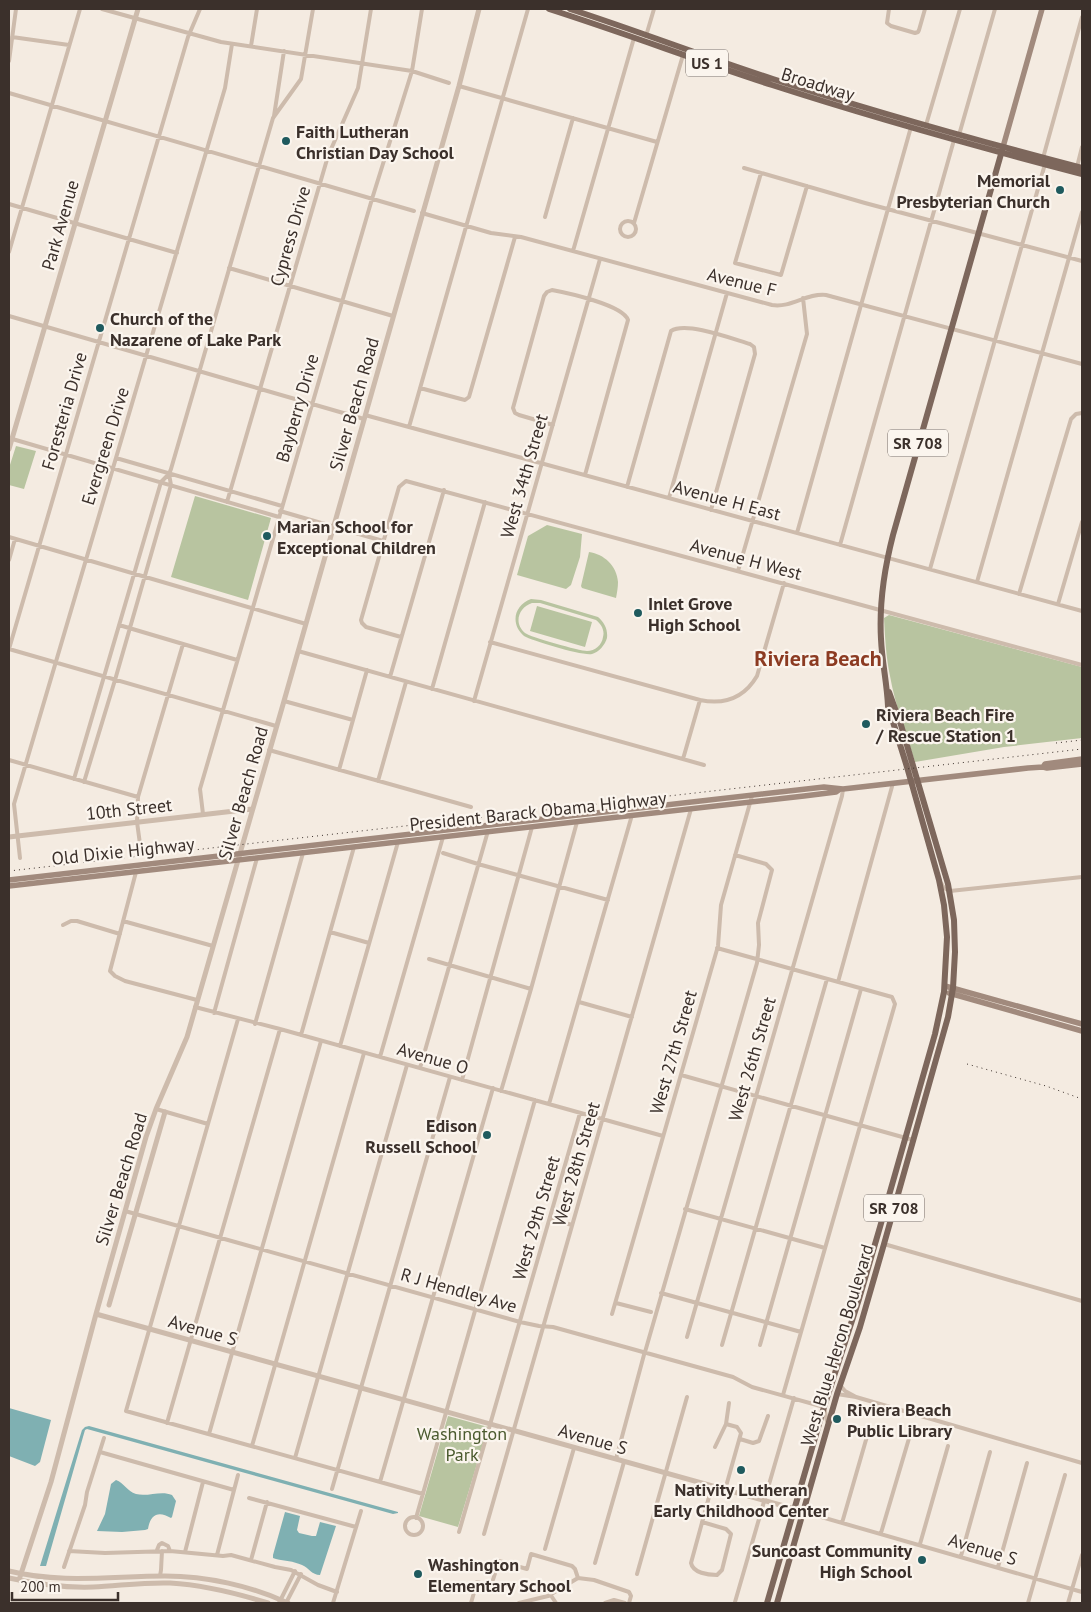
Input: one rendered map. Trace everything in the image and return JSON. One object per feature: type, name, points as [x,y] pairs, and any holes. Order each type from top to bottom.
[{"type":"main road","points":[[552,10],[559,9],[585,18],[590,16]]},
{"type":"main road","name":"Broadway","points":[[570,9],[775,79],[956,137],[1044,161],[1082,174]]},
{"type":"main road","points":[[1002,150],[1042,9]]},
{"type":"main road","name":"Broadway","points":[[552,10],[773,85],[911,128],[956,137]]},
{"type":"main road","points":[[634,38],[646,36]]},
{"type":"main road","points":[[892,122],[897,121],[921,128],[926,126]]},
{"type":"main road","name":"West Blue Heron Boulevard","points":[[768,1603],[824,1406],[859,1299],[887,1204],[935,1034],[945,989],[947,937],[944,905],[901,726],[887,689],[881,641],[880,610],[887,558],[1002,150]]},
{"type":"main road","name":"Broadway","points":[[1044,161],[1080,167]]},
{"type":"main road","name":"President Barack Obama Highway","points":[[1043,767],[1045,764],[1082,759]]},
{"type":"main road","name":"President Barack Obama Highway","points":[[239,857],[305,846],[355,843],[489,828],[532,826],[693,802],[836,792],[841,789],[914,780],[1082,764]]},
{"type":"main road","name":"West Blue Heron Boulevard","points":[[777,1603],[827,1426],[884,1244],[944,1032],[953,991],[955,936],[950,891],[914,780]]},
{"type":"main road","name":"President Barack Obama Highway","points":[[633,811],[692,808],[751,799]]},
{"type":"main road","name":"President Barack Obama Highway","points":[[489,828],[534,820],[578,818]]},
{"type":"main road","name":"President Barack Obama Highway","points":[[239,857],[257,858],[303,853],[355,843]]},
{"type":"main road","name":"Old Dixie Highway","points":[[9,880],[239,857]]},
{"type":"main road","name":"Old Dixie Highway","points":[[9,886],[137,868]]},
{"type":"main road","points":[[945,989],[1082,1024]]},
{"type":"main road","points":[[953,991],[1082,1031]]},
{"type":"main road","points":[[884,1244],[881,1238],[889,1207],[887,1204]]},
{"type":"main road","points":[[870,1291],[868,1284],[877,1251],[874,1246]]},
{"type":"street","points":[[9,61],[16,9]]},
{"type":"street","points":[[9,252],[80,9]]},
{"type":"street","points":[[102,9],[189,34],[232,44],[412,71],[449,83]]},
{"type":"street","name":"Park Avenue","points":[[9,449],[10,439],[46,326],[138,9]]},
{"type":"street","name":"Foresteria Drive","points":[[9,649],[189,34],[200,9]]},
{"type":"street","points":[[251,46],[258,9]]},
{"type":"street","points":[[273,118],[302,79],[313,9]]},
{"type":"street","name":"Cypress Drive","points":[[227,502],[328,156],[358,88],[371,9]]},
{"type":"street","name":"Bayberry Drive","points":[[203,814],[200,789],[278,517],[412,71],[422,9]]},
{"type":"street","name":"Silver Beach Road","points":[[19,1580],[50,1482],[146,1137],[187,1038],[480,9]]},
{"type":"street","points":[[409,427],[528,9]]},
{"type":"street","points":[[646,36],[654,9]]},
{"type":"street","points":[[889,9],[887,23],[891,26],[918,32],[925,9]]},
{"type":"street","points":[[926,126],[960,9]]},
{"type":"street","points":[[840,545],[956,137],[995,9]]},
{"type":"street","points":[[930,569],[1022,245],[1082,17]]},
{"type":"street","points":[[12,37],[69,45]]},
{"type":"street","points":[[573,251],[634,38]]},
{"type":"street","name":"Evergreen Drive","points":[[20,858],[14,804],[207,151],[225,88],[232,44]]},
{"type":"street","points":[[84,782],[171,485],[169,474],[273,118],[284,51]]},
{"type":"street","points":[[634,223],[626,221],[622,224],[620,231],[623,235],[628,237],[635,234],[636,228],[634,223],[683,55]]},
{"type":"street","points":[[459,86],[657,142]]},
{"type":"street","points":[[9,93],[414,211]]},
{"type":"street","points":[[545,218],[573,118]]},
{"type":"street","points":[[797,533],[911,128]]},
{"type":"street","points":[[1080,167],[1082,148]]},
{"type":"street","points":[[744,168],[1082,261]]},
{"type":"street","points":[[761,173],[735,263],[781,276],[806,186]]},
{"type":"street","points":[[9,204],[177,253]]},
{"type":"street","points":[[977,582],[1082,212]]},
{"type":"street","name":"Avenue F","points":[[422,213],[490,233],[515,236],[775,306],[791,304],[820,294],[1082,364]]},
{"type":"street","points":[[420,388],[461,400],[469,397],[515,236]]},
{"type":"street","name":"West 34th Street","points":[[474,701],[600,259]]},
{"type":"street","points":[[229,268],[393,316]]},
{"type":"street","points":[[553,425],[519,415],[513,408],[544,296],[552,290],[617,309],[628,320],[585,475]]},
{"type":"street","points":[[669,498],[727,293]]},
{"type":"street","points":[[738,571],[807,334],[804,298]]},
{"type":"street","name":"Avenue H East","points":[[9,316],[312,404],[409,427],[1082,611]]},
{"type":"street","points":[[627,487],[671,331],[677,328],[691,328],[715,334],[750,344],[754,347],[755,351],[711,510]]},
{"type":"street","points":[[1019,594],[1070,419],[1076,414],[1082,414]]},
{"type":"street","points":[[10,439],[278,517]]},
{"type":"street","points":[[116,458],[230,491],[333,527],[382,541],[361,620],[366,627],[401,637]]},
{"type":"street","points":[[74,779],[161,482],[169,474]]},
{"type":"street","name":"Avenue H West","points":[[382,541],[399,486],[403,482],[408,481],[1082,665]]},
{"type":"street","points":[[390,677],[444,490]]},
{"type":"street","points":[[432,689],[485,502]]},
{"type":"street","points":[[1058,604],[1082,522]]},
{"type":"street","points":[[9,537],[306,624]]},
{"type":"street","points":[[9,560],[15,539]]},
{"type":"street","points":[[490,642],[700,700],[715,702],[730,699],[741,694],[754,682],[759,671],[784,583]]},
{"type":"street","points":[[119,625],[237,660]]},
{"type":"street","points":[[140,844],[137,822],[138,797],[183,644]]},
{"type":"street","points":[[9,649],[276,726]]},
{"type":"street","points":[[298,651],[704,765]]},
{"type":"street","points":[[339,770],[367,670]]},
{"type":"street","points":[[378,781],[406,682]]},
{"type":"street","points":[[683,759],[700,700]]},
{"type":"street","points":[[284,701],[353,720]]},
{"type":"street","points":[[269,750],[471,807]]},
{"type":"street","points":[[9,760],[138,797]]},
{"type":"street","points":[[838,982],[893,783]]},
{"type":"street","name":"West 26th Street","points":[[688,1336],[840,802],[841,789]]},
{"type":"street","name":"West 27th Street","points":[[612,1314],[717,948],[720,910],[751,799]]},
{"type":"street","name":"West 28th Street","points":[[484,1534],[693,802]]},
{"type":"street","name":"10th Street","points":[[9,837],[252,809]]},
{"type":"street","points":[[549,1104],[633,811]]},
{"type":"street","points":[[501,1091],[532,990],[578,818]]},
{"type":"street","points":[[462,1080],[534,820]]},
{"type":"street","points":[[420,1068],[489,828]]},
{"type":"street","points":[[380,1057],[444,833]]},
{"type":"street","points":[[340,1046],[399,838]]},
{"type":"street","points":[[301,1035],[355,843]]},
{"type":"street","points":[[255,1024],[305,846]]},
{"type":"street","points":[[443,853],[608,900]]},
{"type":"street","points":[[616,1459],[757,960],[759,944],[758,922],[772,870],[766,864],[735,855]]},
{"type":"street","points":[[214,1013],[257,858]]},
{"type":"street","points":[[137,868],[110,971],[125,981],[197,1000]]},
{"type":"street","points":[[939,880],[944,888],[950,891],[1082,877]]},
{"type":"street","points":[[63,925],[71,921],[77,921],[120,934]]},
{"type":"street","points":[[123,921],[213,946]]},
{"type":"street","points":[[330,932],[369,943]]},
{"type":"street","points":[[717,948],[894,999],[784,1395]]},
{"type":"street","points":[[429,959],[532,990]]},
{"type":"street","points":[[722,1345],[827,979]]},
{"type":"street","points":[[760,1345],[862,989]]},
{"type":"street","points":[[579,1002],[632,1017]]},
{"type":"street","name":"Avenue O","points":[[195,1007],[663,1136]]},
{"type":"street","points":[[238,1019],[126,1411],[423,1494]]},
{"type":"street","points":[[167,1422],[280,1029]]},
{"type":"street","points":[[209,1434],[321,1041]]},
{"type":"street","points":[[252,1446],[364,1053]]},
{"type":"street","points":[[294,1458],[407,1065]]},
{"type":"street","points":[[681,1075],[913,1140]]},
{"type":"street","points":[[332,1489],[450,1076]]},
{"type":"street","points":[[380,1482],[492,1088]]},
{"type":"street","points":[[416,1518],[536,1100]]},
{"type":"street","points":[[156,1109],[208,1124]]},
{"type":"street","name":"Silver Beach Road","points":[[110,1305],[165,1112]]},
{"type":"street","name":"West 29th Street","points":[[459,1532],[580,1113]]},
{"type":"street","points":[[686,1209],[825,1248]]},
{"type":"street","name":"R J Hendley Ave","points":[[125,1211],[476,1308],[520,1322],[554,1327],[645,1352],[733,1377],[752,1386],[824,1406]]},
{"type":"street","points":[[550,1219],[572,1225]]},
{"type":"street","points":[[884,1244],[1082,1301]]},
{"type":"street","points":[[662,1293],[801,1332]]},
{"type":"street","points":[[616,1303],[651,1312]]},
{"type":"street","name":"Avenue S","points":[[96,1314],[920,1544],[1082,1592]]},
{"type":"street","points":[[840,1385],[845,1391],[856,1397]]},
{"type":"street","points":[[837,1394],[856,1397],[1082,1463]]},
{"type":"street","points":[[637,1574],[687,1397]]},
{"type":"street","points":[[735,1602],[794,1398]]},
{"type":"street","points":[[715,1446],[726,1424],[729,1403]]},
{"type":"street","points":[[824,1406],[827,1426]]},
{"type":"street","points":[[740,1439],[754,1443],[759,1441],[768,1416]]},
{"type":"street","points":[[725,1490],[741,1433],[740,1429],[726,1424]]},
{"type":"street","points":[[842,1523],[870,1426]]},
{"type":"street","points":[[881,1534],[910,1435]]},
{"type":"street","points":[[64,1567],[85,1505],[87,1492],[104,1438]]},
{"type":"street","points":[[920,1544],[948,1446]]},
{"type":"street","points":[[545,1549],[574,1448]]},
{"type":"street","points":[[100,1452],[234,1490]]},
{"type":"street","points":[[960,1556],[990,1452]]},
{"type":"street","points":[[595,1563],[624,1462]]},
{"type":"street","points":[[998,1568],[1028,1463]]},
{"type":"street","points":[[217,1555],[238,1474]]},
{"type":"street","points":[[1028,1603],[1065,1475]]},
{"type":"street","points":[[185,1552],[203,1482]]},
{"type":"street","points":[[702,1522],[728,1530],[732,1537],[720,1574],[713,1576],[692,1568],[691,1561],[712,1486]]},
{"type":"street","points":[[249,1498],[356,1527]]},
{"type":"street","points":[[251,1560],[266,1502]]},
{"type":"street","points":[[333,1603],[361,1511]]},
{"type":"street","points":[[416,1518],[421,1521],[422,1529],[418,1534],[407,1532],[405,1525],[408,1519],[416,1518]]},
{"type":"street","points":[[156,1550],[162,1543],[168,1546],[170,1551]]},
{"type":"street","points":[[69,1551],[108,1553],[162,1550],[234,1555],[295,1571],[337,1592]]},
{"type":"street","points":[[142,1584],[160,1576],[162,1570],[162,1550]]},
{"type":"street","points":[[471,1603],[477,1582],[491,1586],[499,1561],[527,1569],[531,1554],[572,1566],[578,1578]]},
{"type":"street","points":[[1068,1603],[1082,1555]]},
{"type":"street","points":[[9,1571],[67,1579],[160,1576],[205,1579],[238,1586],[284,1602]]},
{"type":"street","points":[[284,1602],[289,1583],[295,1571]]},
{"type":"street","points":[[284,1602],[301,1574]]},
{"type":"street","points":[[9,1578],[34,1584],[91,1587],[169,1583],[236,1593],[268,1603]]},
{"type":"street","points":[[519,1603],[550,1594],[578,1578],[594,1580],[629,1592],[631,1596],[629,1603]]},
{"type":"street","points":[[289,1583],[295,1586]]},
{"type":"street","points":[[550,1594],[556,1603]]},
{"type":"street","points":[[605,1603],[614,1600],[625,1603]]},
{"type":"green space","points":[[16,446],[36,451],[24,489],[9,485],[9,468]]},
{"type":"green space","points":[[195,496],[271,518],[248,600],[171,577]]},
{"type":"green space","points":[[547,525],[582,534],[580,557],[571,585],[566,589],[517,575],[528,536]]},
{"type":"green space","points":[[589,552],[605,558],[615,571],[618,582],[616,598],[582,588]]},
{"type":"green space","points":[[531,599],[541,600],[598,617],[604,623],[606,629],[607,638],[605,643],[597,652],[587,654],[558,648],[524,636],[517,626],[516,615],[525,602]],"holes":[[[540,603],[596,620],[603,630],[600,645],[593,650],[587,651],[525,633],[519,625],[519,616],[527,605]]]},
{"type":"green space","points":[[537,606],[592,622],[585,647],[530,631]]},
{"type":"green space","points":[[889,615],[1082,667],[1082,738],[1004,747],[915,762],[892,687],[884,618]]},
{"type":"green space","name":"Washington Park","points":[[448,1416],[488,1427],[458,1527],[419,1516]]},
{"type":"water","points":[[9,1408],[51,1420],[40,1462],[35,1466],[9,1456]]},
{"type":"water","points":[[89,1426],[398,1513],[393,1514],[87,1429],[85,1430],[46,1566],[40,1566],[82,1430]]},
{"type":"water","points":[[116,1480],[136,1494],[163,1493],[172,1495],[176,1501],[172,1517],[162,1514],[155,1515],[148,1529],[145,1530],[122,1532],[97,1531],[105,1514],[111,1484]]},
{"type":"water","points":[[285,1512],[300,1516],[297,1530],[299,1533],[316,1536],[320,1522],[336,1526],[320,1575],[299,1564],[273,1558]]},
{"type":"railway","points":[[1056,743],[1082,740]]},
{"type":"railway","points":[[9,871],[1082,749]]},
{"type":"railway","points":[[967,1064],[1046,1086],[1082,1099]]},
{"type":"place","name":"Faith Lutheran Christian Day School","points":[[286,141]]},
{"type":"place","name":"Memorial Presbyterian Church","points":[[1060,190]]},
{"type":"place","name":"Church of the Nazarene of Lake Park","points":[[100,328]]},
{"type":"place","name":"Marian School for Exceptional Children","points":[[267,536]]},
{"type":"place","name":"Inlet Grove High School","points":[[638,613]]},
{"type":"place","name":"Riviera Beach Fire / Rescue Station 1","points":[[866,724]]},
{"type":"place","name":"Edison Russell School","points":[[487,1135]]},
{"type":"place","name":"Riviera Beach Public Library","points":[[837,1419]]},
{"type":"place","name":"Nativity Lutheran Early Childhood Center","points":[[741,1470]]},
{"type":"place","name":"Suncoast Community High School","points":[[922,1560]]},
{"type":"place","name":"Washington Elementary School","points":[[418,1574]]},
{"type":"district","name":"Riviera Beach","points":[[818,658]]}]
